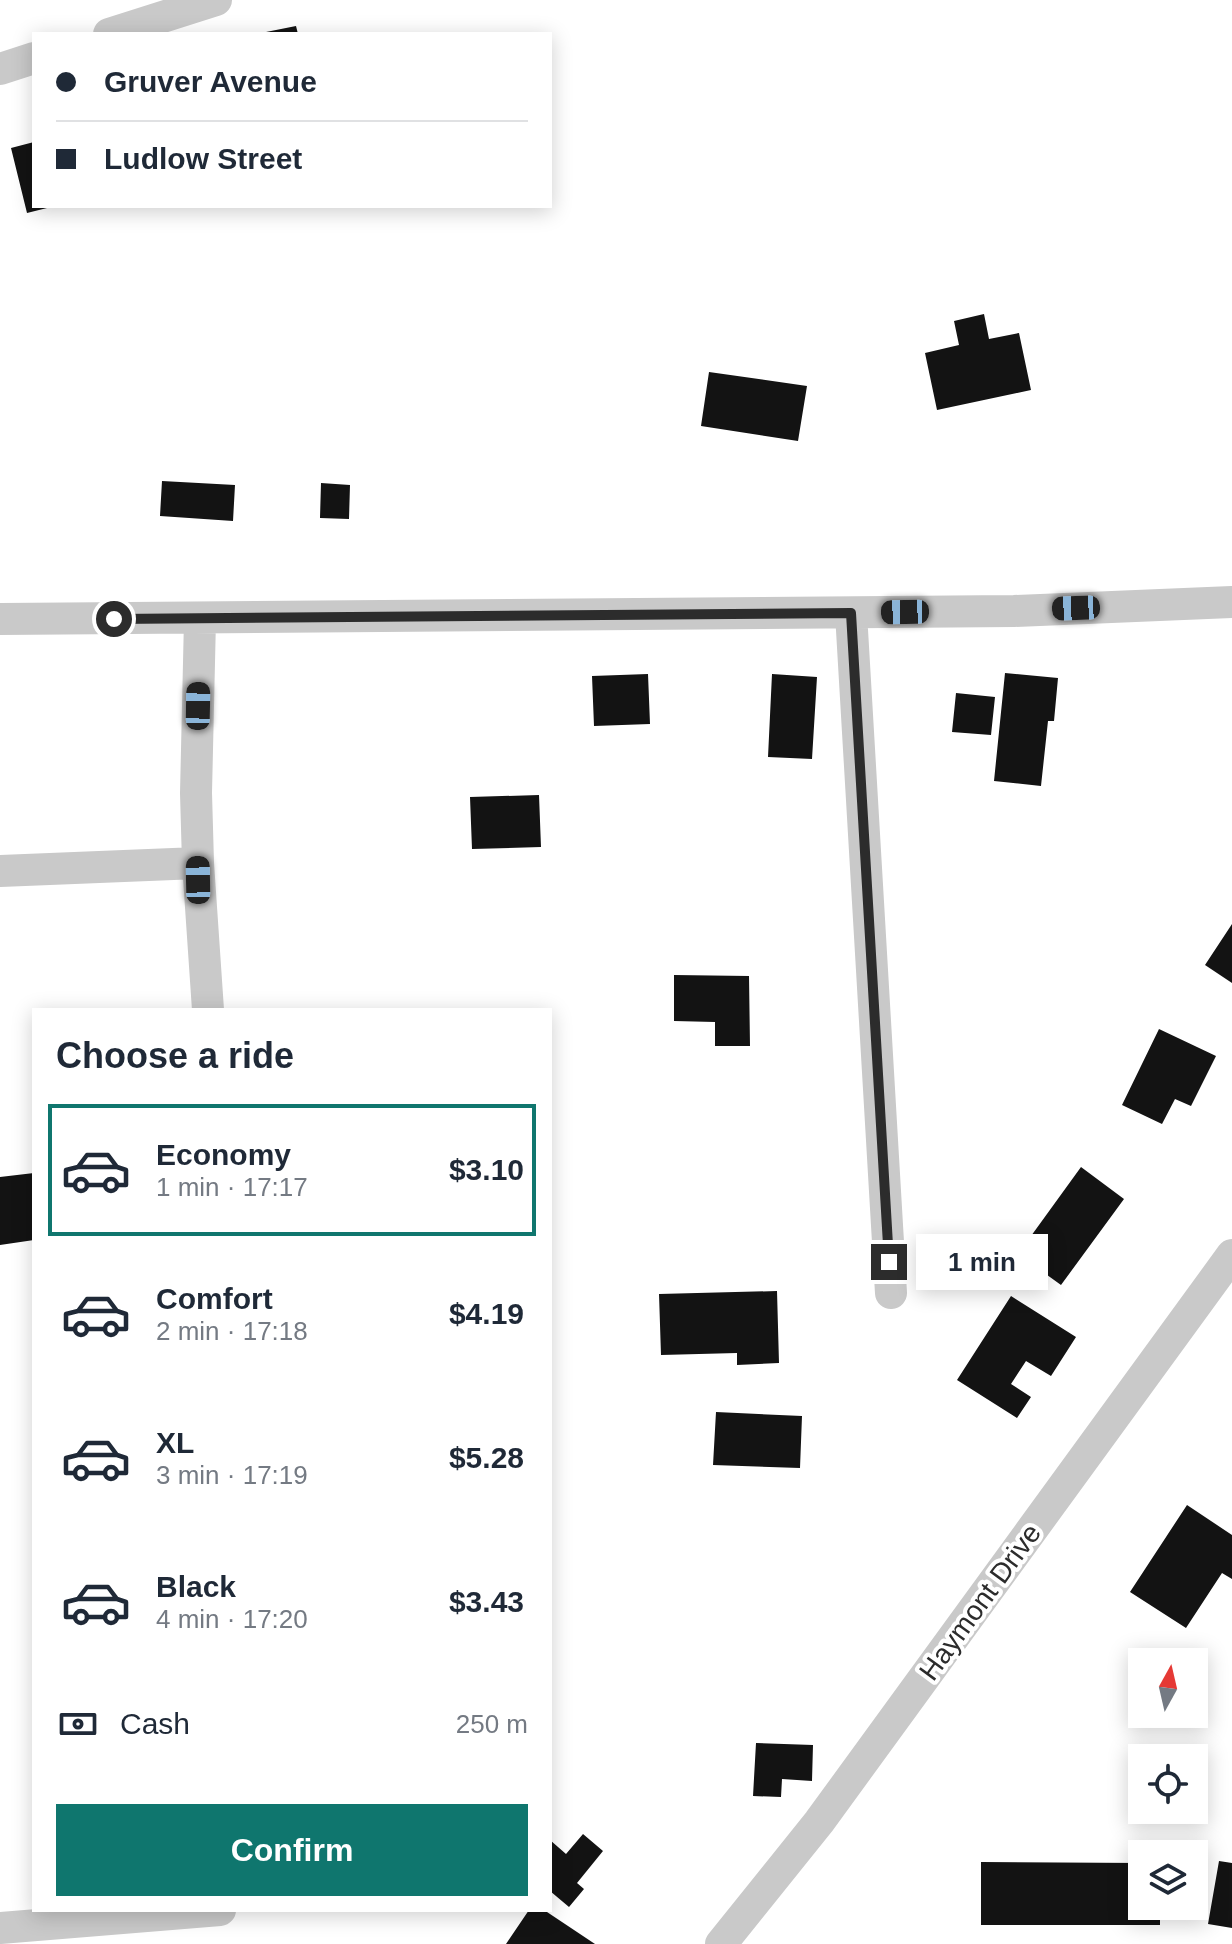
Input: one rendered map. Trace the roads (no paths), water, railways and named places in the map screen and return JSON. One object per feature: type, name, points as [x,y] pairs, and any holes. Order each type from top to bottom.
[{"type":"street","points":[[115,32],[216,0]]},
{"type":"street","points":[[0,69],[32,59]]},
{"type":"street","points":[[0,619],[1014,611],[1232,602]]},
{"type":"street","points":[[851,613],[891,1293]]},
{"type":"street","points":[[200,619],[198,863],[208,1008]]},
{"type":"street","points":[[0,871],[198,863]]},
{"type":"street","name":"Haymont Drive","points":[[721,1944],[819,1822],[1232,1255]]},
{"type":"street","points":[[0,1928],[196,1912]]}]
